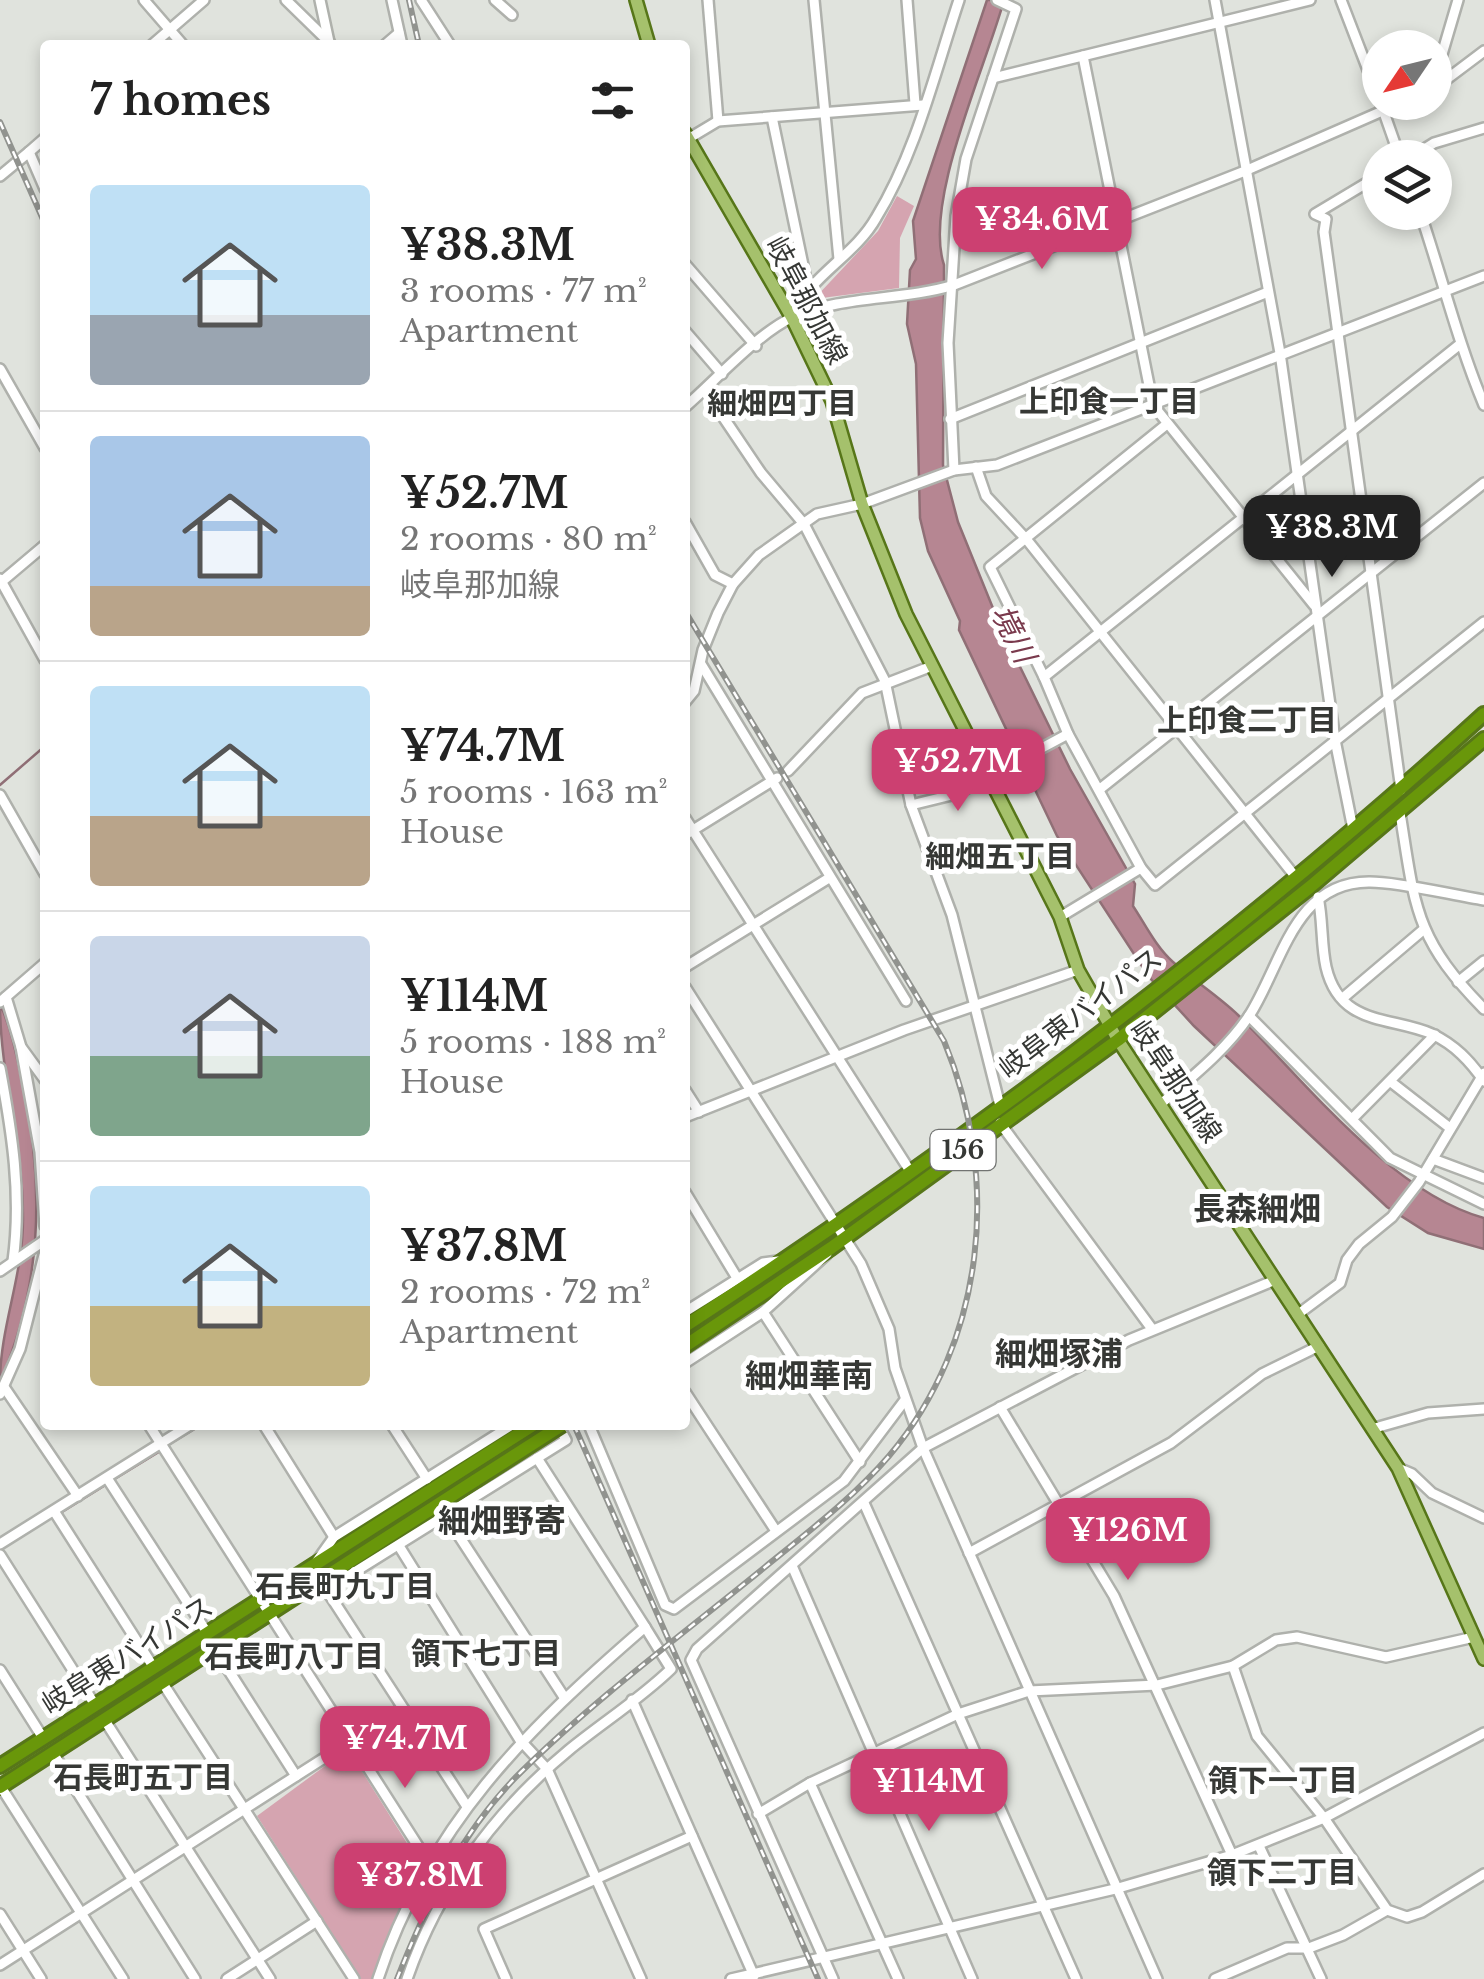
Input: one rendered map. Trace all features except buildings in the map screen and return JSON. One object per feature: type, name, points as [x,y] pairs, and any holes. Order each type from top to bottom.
[{"type":"highway","name":"岐阜東バイパス","points":[[690,1323],[1000,1106],[1202,951],[1401,790],[1484,714]]},
{"type":"highway","name":"岐阜東バイパス","points":[[690,1343],[831,1248],[1315,892],[1484,739]]},
{"type":"highway","name":"岐阜東バイパス","points":[[0,1787],[268,1613],[316,1574],[525,1430]]},
{"type":"highway","name":"岐阜東バイパス","points":[[0,1766],[260,1601],[316,1574],[552,1430]]},
{"type":"main road","points":[[636,0],[648,40]]},
{"type":"main road","name":"岐阜那加線","points":[[690,143],[792,318],[832,401],[862,504],[932,666],[1060,917],[1078,970],[1118,1040],[1398,1468],[1484,1659]]},
{"type":"street","points":[[144,0],[179,40]]},
{"type":"street","points":[[158,40],[204,0]]},
{"type":"street","points":[[286,0],[326,40]]},
{"type":"street","points":[[320,0],[329,40]]},
{"type":"street","points":[[392,0],[401,40]]},
{"type":"street","points":[[421,0],[447,40]]},
{"type":"street","points":[[495,0],[512,15]]},
{"type":"street","points":[[708,0],[718,121]]},
{"type":"street","points":[[814,0],[839,259]]},
{"type":"street","points":[[907,0],[919,104]]},
{"type":"street","points":[[792,318],[808,289],[877,217],[959,0]]},
{"type":"street","points":[[1215,0],[1280,353],[1335,740],[1352,829]]},
{"type":"street","points":[[993,78],[1310,0]]},
{"type":"street","points":[[1341,0],[1362,55]]},
{"type":"street","points":[[1449,30],[1458,0]]},
{"type":"street","points":[[952,471],[948,343],[953,239],[966,159],[1016,9],[1001,2]]},
{"type":"street","points":[[391,40],[399,34]]},
{"type":"street","points":[[1452,75],[1484,51]]},
{"type":"street","points":[[1083,56],[1153,406],[1317,611]]},
{"type":"street","points":[[690,134],[718,121],[919,104]]},
{"type":"street","points":[[690,403],[792,318],[842,304],[904,297],[951,286],[1245,171],[1362,113]]},
{"type":"street","points":[[772,117],[808,289]]},
{"type":"street","points":[[1444,140],[1484,128]]},
{"type":"street","points":[[0,176],[40,142]]},
{"type":"street","points":[[29,152],[40,177]]},
{"type":"street","points":[[1362,187],[1315,214],[1326,219],[1324,232],[1401,790]]},
{"type":"street","points":[[1426,230],[1447,289],[1459,345],[1484,406]]},
{"type":"street","points":[[690,270],[756,346]]},
{"type":"street","points":[[690,696],[700,661],[734,584],[759,556],[817,514],[862,504],[952,471],[998,465],[1484,276]]},
{"type":"street","points":[[950,419],[1268,292]]},
{"type":"street","points":[[690,336],[722,374]]},
{"type":"street","points":[[1044,677],[1459,345]]},
{"type":"street","points":[[0,370],[40,439]]},
{"type":"street","points":[[705,390],[762,473],[804,524],[885,681],[911,805],[944,891],[977,1004],[1000,1106]]},
{"type":"street","points":[[1167,424],[990,567],[1068,734],[1141,868],[1156,885],[1484,622]]},
{"type":"street","points":[[976,467],[986,496],[1026,540],[1294,875]]},
{"type":"street","points":[[1100,789],[1317,611],[1370,576],[1484,482]]},
{"type":"street","points":[[690,531],[715,574],[734,584]]},
{"type":"street","points":[[40,548],[0,582],[40,651]]},
{"type":"street","points":[[700,661],[906,1001]]},
{"type":"street","points":[[788,772],[862,693],[932,666]]},
{"type":"street","points":[[911,805],[956,794],[1068,734]]},
{"type":"street","points":[[690,832],[774,780]]},
{"type":"street","points":[[0,795],[40,865]]},
{"type":"street","points":[[1400,813],[1411,890],[1423,930],[1458,982],[1484,1009]]},
{"type":"street","points":[[690,834],[910,1171]]},
{"type":"street","points":[[1060,917],[1141,868]]},
{"type":"street","points":[[690,963],[829,878]]},
{"type":"street","points":[[1162,1103],[1220,1052],[1248,1016],[1315,892],[1369,882],[1484,900]]},
{"type":"street","points":[[1297,1315],[1340,1283],[1346,1260],[1358,1244],[1392,1218],[1421,1179],[1483,1076],[1460,1051],[1434,1035],[1407,1025],[1368,1020],[1344,997],[1326,969],[1315,892]]},
{"type":"street","points":[[1344,997],[1423,930]]},
{"type":"street","points":[[1458,982],[1484,961]]},
{"type":"street","points":[[40,967],[3,999],[21,1047],[40,1152]]},
{"type":"street","points":[[690,1115],[977,1004],[1078,970]]},
{"type":"street","points":[[690,996],[844,1238],[884,1315],[905,1400],[923,1448],[1158,1979]]},
{"type":"street","points":[[1248,1016],[1354,1117],[1390,1158],[1421,1179],[1484,1204]]},
{"type":"street","points":[[1354,1117],[1434,1035]]},
{"type":"street","points":[[21,1047],[40,1073]]},
{"type":"street","points":[[0,1068],[14,1143],[16,1259]]},
{"type":"street","points":[[1391,1082],[1450,1128]]},
{"type":"street","points":[[690,1098],[699,1112]]},
{"type":"street","points":[[1000,1123],[1152,1330]]},
{"type":"street","points":[[1432,1158],[1484,1178]]},
{"type":"street","points":[[690,1200],[737,1278]]},
{"type":"street","points":[[690,1360],[764,1312],[818,1266],[831,1248]]},
{"type":"street","points":[[0,1272],[16,1259],[40,1250]]},
{"type":"street","points":[[690,1309],[763,1263],[782,1261]]},
{"type":"street","points":[[40,1271],[34,1304],[2,1390],[78,1496]]},
{"type":"street","points":[[833,1979],[691,1660],[697,1649],[793,1568],[923,1448],[1152,1330],[1273,1281]]},
{"type":"street","points":[[764,1312],[860,1462]]},
{"type":"street","points":[[969,1554],[1172,1443],[1262,1374],[1319,1346]]},
{"type":"street","points":[[690,1400],[776,1532]]},
{"type":"street","points":[[591,1430],[665,1605],[674,1609],[810,1509],[860,1462],[905,1400]]},
{"type":"street","points":[[1000,1407],[1114,1596],[1232,1855]]},
{"type":"street","points":[[1374,1428],[1428,1413],[1484,1409]]},
{"type":"street","points":[[152,1430],[430,1865]]},
{"type":"street","points":[[0,1544],[182,1430]]},
{"type":"street","points":[[267,1430],[334,1536]]},
{"type":"street","points":[[395,1430],[427,1479]]},
{"type":"street","points":[[316,1574],[334,1536],[504,1430]]},
{"type":"street","points":[[316,1574],[340,1581],[566,1440],[562,1430]]},
{"type":"street","points":[[407,1979],[436,1908],[487,1832],[547,1769],[671,1670],[537,1458]]},
{"type":"street","points":[[1398,1468],[1432,1493],[1484,1518]]},
{"type":"street","points":[[107,1478],[208,1634]]},
{"type":"street","points":[[864,1502],[1076,1979]]},
{"type":"street","points":[[54,1511],[154,1668]]},
{"type":"street","points":[[446,1516],[564,1698]]},
{"type":"street","points":[[399,1546],[520,1740],[547,1769],[641,1979]]},
{"type":"street","points":[[0,1555],[95,1704]]},
{"type":"street","points":[[793,1568],[972,1979]]},
{"type":"street","points":[[316,1574],[466,1805]]},
{"type":"street","points":[[378,1979],[430,1865],[466,1805],[520,1740],[645,1627]]},
{"type":"street","points":[[758,1814],[810,1784],[958,1714],[1029,1692],[1157,1685],[1234,1666],[1276,1640],[1297,1637],[1386,1658],[1474,1637]]},
{"type":"street","points":[[214,1649],[296,1776]]},
{"type":"street","points":[[1234,1666],[1257,1736],[1324,1818],[1387,1910],[1408,1917],[1422,1912],[1484,1874]]},
{"type":"street","points":[[0,1670],[43,1738]]},
{"type":"street","points":[[162,1682],[354,1979]]},
{"type":"street","points":[[632,1700],[754,1976]]},
{"type":"street","points":[[0,1965],[401,1708]]},
{"type":"street","points":[[104,1719],[270,1979]]},
{"type":"street","points":[[731,1979],[1115,1889],[1232,1855],[1324,1818],[1484,1733]]},
{"type":"street","points":[[53,1753],[195,1979]]},
{"type":"street","points":[[810,1784],[898,1979]]},
{"type":"street","points":[[0,1787],[123,1979]]},
{"type":"street","points":[[506,1979],[484,1929],[692,1836]]},
{"type":"street","points":[[1259,1846],[1321,1979]]},
{"type":"street","points":[[1216,1979],[1287,1948],[1309,1948],[1387,1910]]},
{"type":"street","points":[[0,1914],[41,1979]]},
{"type":"street","points":[[227,1979],[316,1922]]},
{"type":"shaded area","points":[[987,0],[1004,0],[949,171],[940,238],[944,265],[943,465],[958,522],[1001,628],[1070,769],[1135,884],[1133,906],[1156,942],[1173,962],[1238,1015],[1383,1160],[1450,1205],[1484,1218],[1484,1249],[1428,1233],[1387,1207],[1194,1026],[1149,977],[1057,836],[959,630],[960,621],[928,551],[920,518],[916,364],[907,324],[910,270],[916,259],[913,221]]},
{"type":"shaded area","points":[[897,196],[914,206],[900,238],[899,288],[814,299],[878,231]]},
{"type":"shaded area","points":[[0,1004],[11,1034],[30,1124],[35,1161],[36,1236],[24,1309],[0,1382],[23,1216]]},
{"type":"shaded area","points":[[348,1749],[422,1867],[375,1979],[361,1979],[257,1816]]},
{"type":"waterway","points":[[1,576],[40,542]]},
{"type":"waterway","points":[[0,785],[40,750]]},
{"type":"waterway","points":[[168,1445],[193,1430]]},
{"type":"waterway","points":[[113,1480],[162,1450]]},
{"type":"waterway","points":[[62,1512],[107,1484]]},
{"type":"railway","points":[[409,0],[418,40]]},
{"type":"railway","points":[[0,122],[40,213]]},
{"type":"railway","points":[[397,1979],[448,1869],[500,1794],[579,1718],[814,1528],[875,1471],[922,1411],[947,1362],[964,1310],[974,1257],[977,1202],[973,1147],[962,1093],[944,1041],[690,619]]},
{"type":"railway","points":[[576,1430],[818,1979]]},
{"type":"district","name":"上印食一丁目","points":[[1109,402]]},
{"type":"district","name":"細畑四丁目","points":[[782,404]]},
{"type":"district","name":"上印食二丁目","points":[[1247,721]]},
{"type":"district","name":"細畑五丁目","points":[[1000,857]]},
{"type":"district","name":"長森細畑","points":[[1257,1209]]},
{"type":"district","name":"細畑塚浦","points":[[1059,1354]]},
{"type":"district","name":"細畑華南","points":[[809,1376]]},
{"type":"district","name":"細畑野寄","points":[[502,1521]]},
{"type":"district","name":"石長町九丁目","points":[[345,1587]]},
{"type":"district","name":"領下七丁目","points":[[486,1654]]},
{"type":"district","name":"石長町八丁目","points":[[294,1657]]},
{"type":"district","name":"石長町五丁目","points":[[143,1778]]},
{"type":"district","name":"領下一丁目","points":[[1283,1781]]},
{"type":"district","name":"領下二丁目","points":[[1282,1873]]},
{"type":"water label","name":"境川","points":[[1013,634]]}]
